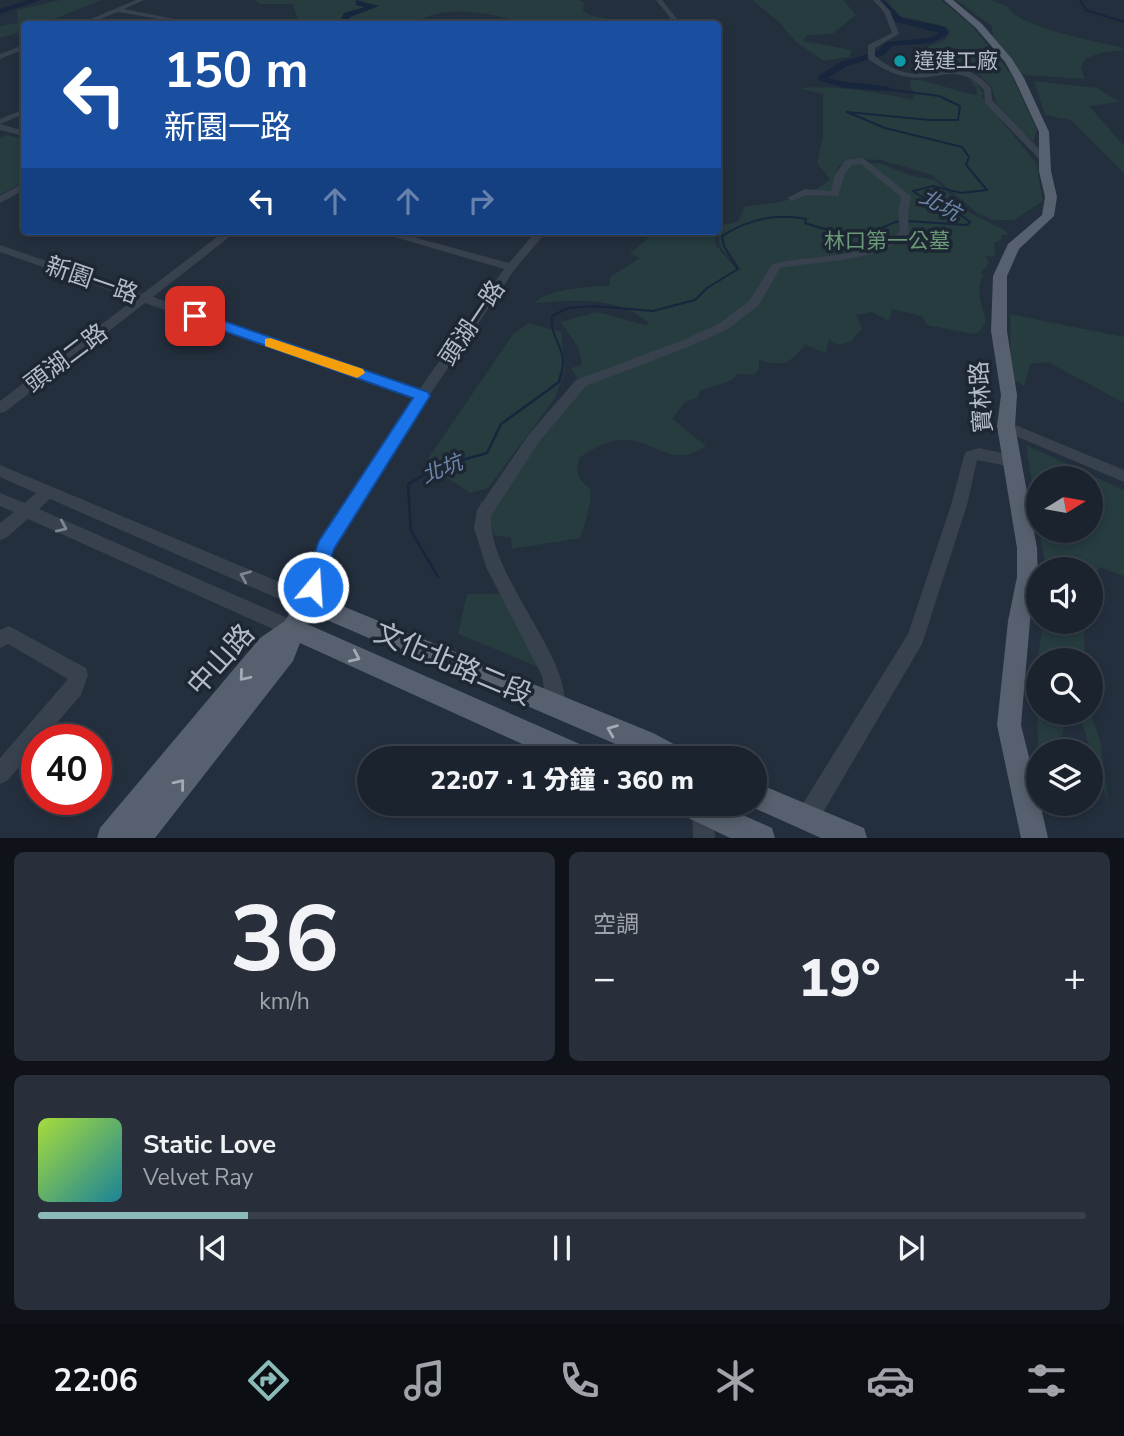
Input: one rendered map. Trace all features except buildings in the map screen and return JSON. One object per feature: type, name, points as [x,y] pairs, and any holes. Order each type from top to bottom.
[{"type":"main road","name":"寶林路","points":[[948,0],[979,26],[1009,61],[1044,132],[1044,159],[1051,197],[1048,215],[1013,247],[1000,276],[999,331],[1009,395],[1006,426],[1027,548],[1028,577],[1019,621],[1009,725],[1035,838]]},
{"type":"main road","name":"文化北路二段","points":[[300,599],[650,746]]},
{"type":"main road","points":[[293,629],[300,599]]},
{"type":"main road","name":"文化北路二段","points":[[293,629],[555,746]]},
{"type":"main road","name":"中山路","points":[[110,838],[268,646],[293,629]]},
{"type":"main road","name":"中山路","points":[[137,838],[285,653],[293,629]]},
{"type":"main road","points":[[767,801],[854,838]]},
{"type":"main road","points":[[704,816],[762,838]]},
{"type":"street","points":[[90,21],[141,0]]},
{"type":"street","points":[[659,0],[676,21]]},
{"type":"street","points":[[876,0],[887,10],[896,34],[871,47],[871,57],[892,71],[909,75],[950,70],[971,73],[979,78],[988,90],[988,101],[1044,159]]},
{"type":"street","points":[[118,10],[180,21]]},
{"type":"street","points":[[0,57],[21,48]]},
{"type":"street","points":[[0,125],[21,113]]},
{"type":"street","points":[[0,125],[21,133]]},
{"type":"street","points":[[555,707],[551,674],[494,567],[482,528],[483,515],[534,438],[581,383],[724,326],[755,302],[776,266],[821,260],[898,241],[905,232],[906,196],[863,161],[849,162],[840,174],[835,194],[805,192],[792,198]]},
{"type":"street","points":[[0,200],[21,188]]},
{"type":"street","name":"頭湖二路","points":[[0,408],[227,235]]},
{"type":"street","points":[[394,235],[511,267]]},
{"type":"street","name":"頭湖一路","points":[[300,599],[325,547],[422,396],[511,267],[539,235]]},
{"type":"street","name":"新園一路","points":[[0,248],[422,396]]},
{"type":"street","points":[[1006,426],[1124,477]]},
{"type":"street","points":[[807,818],[916,638],[959,505],[971,456],[979,454],[1012,461]]},
{"type":"street","name":"文化北路二段","points":[[0,471],[300,599]]},
{"type":"street","points":[[0,533],[47,493]]},
{"type":"street","name":"文化北路二段","points":[[0,499],[293,629]]},
{"type":"street","points":[[0,639],[9,635],[79,675],[74,688],[0,774]]},
{"type":"green space","points":[[60,0],[102,0],[49,21],[21,21],[21,32],[0,38],[0,26],[18,23],[17,10]]},
{"type":"green space","points":[[254,0],[578,0],[584,2],[583,10],[589,15],[610,21],[523,21],[457,12],[441,13],[418,21],[298,21],[293,4],[260,4]]},
{"type":"green space","points":[[752,0],[843,0],[856,15],[832,34],[807,35],[803,41],[852,50],[849,57],[824,61],[796,42],[779,22]]},
{"type":"green space","points":[[886,0],[941,0],[971,25],[1011,74],[1037,130],[1033,142],[997,105],[991,86],[977,73],[952,65],[930,69],[925,48],[945,40],[950,31],[939,25],[900,16]]},
{"type":"green space","points":[[956,0],[990,0],[1007,6],[1014,14],[1041,27],[1124,50],[1100,53],[1085,59],[1081,68],[1085,79],[1023,75],[993,37],[992,26]]},
{"type":"green space","name":"林口第一公墓","points":[[968,78],[984,93],[981,96],[1036,163],[1043,201],[1014,220],[994,220],[977,213],[932,175],[881,160],[854,159],[838,166],[832,188],[833,192],[848,164],[880,163],[909,175],[935,180],[970,213],[1006,231],[1007,235],[1002,235],[1001,240],[994,243],[995,254],[992,257],[986,256],[989,263],[981,272],[983,276],[979,292],[986,321],[979,332],[973,334],[927,325],[922,316],[892,309],[889,321],[872,312],[856,315],[862,329],[851,341],[839,345],[829,340],[826,353],[806,345],[786,362],[759,360],[759,369],[754,375],[738,374],[730,381],[700,391],[697,398],[685,402],[672,419],[706,446],[693,453],[672,455],[634,441],[616,440],[580,457],[578,476],[591,490],[580,538],[512,549],[511,538],[494,535],[479,502],[498,499],[511,476],[582,385],[571,368],[582,365],[580,353],[560,322],[597,312],[645,325],[649,323],[637,314],[609,304],[580,301],[535,303],[559,291],[610,286],[610,277],[640,258],[630,254],[651,235],[715,235],[715,244],[736,269],[740,270],[733,256],[736,264],[721,248],[718,235],[721,235],[722,225],[738,222],[745,206],[801,196],[830,179],[817,163],[823,137],[823,94],[799,88],[842,88],[913,100],[915,93],[911,89],[910,80],[977,95],[976,88]]},
{"type":"green space","points":[[1034,81],[1097,88],[1119,102],[1089,106],[1124,146],[1124,173],[1071,120],[1045,115]]},
{"type":"green space","points":[[6,135],[21,139],[21,184],[0,195],[0,138]]},
{"type":"green space","points":[[1010,314],[1124,337],[1124,403],[1048,362],[1030,364],[1024,386],[1011,378]]},
{"type":"green space","points":[[529,323],[561,332],[565,371],[555,398],[488,488],[470,493],[425,463],[514,333]]},
{"type":"green space","points":[[1026,445],[1072,466],[1029,466]]},
{"type":"green space","points":[[1103,480],[1124,490],[1124,576],[1103,568],[1103,557],[1044,557],[1042,543],[1103,543]]},
{"type":"green space","points":[[467,594],[498,594],[510,600],[541,668],[458,634]]},
{"type":"green space","points":[[1041,634],[1084,634],[1085,648],[1039,648]]},
{"type":"green space","points":[[1038,725],[1064,725],[1062,739],[1038,739]]},
{"type":"green space","points":[[1083,725],[1095,725],[1099,739],[1087,739]]},
{"type":"green space","points":[[1103,763],[1109,806],[1103,788]]},
{"type":"waterway","points":[[0,12],[36,0]]},
{"type":"waterway","points":[[344,21],[347,15],[375,6],[359,3],[360,0]]},
{"type":"waterway","name":"北坑","points":[[874,55],[881,53],[889,44],[931,40],[945,34],[943,29],[899,20],[879,0]]},
{"type":"waterway","points":[[1080,0],[1086,10],[1124,22]]},
{"type":"waterway","name":"北坑","points":[[867,57],[844,64],[821,78],[845,85],[886,89]]},
{"type":"waterway","name":"北坑","points":[[886,89],[939,96],[960,106],[958,120],[847,112],[885,128],[962,147],[969,157],[966,165],[987,190],[961,193],[933,186],[913,191],[970,222],[967,225],[907,221]]},
{"type":"waterway","name":"北坑","points":[[561,376],[563,358],[553,331],[552,316],[568,308],[594,306],[653,311],[695,300],[707,288],[738,269],[724,246],[722,236],[742,225],[773,217],[795,217],[806,219],[805,223],[821,228],[865,233],[900,221]]},
{"type":"waterway","name":"北坑","points":[[438,577],[411,531],[408,484],[438,467],[487,453],[501,424],[559,382],[561,374]]},
{"type":"slow traffic","points":[[270,342],[357,373]]},
{"type":"place","name":"違建工廠","points":[[900,61]]},
{"type":"route","points":[[195,316],[422,396],[325,547],[313,587]]}]
